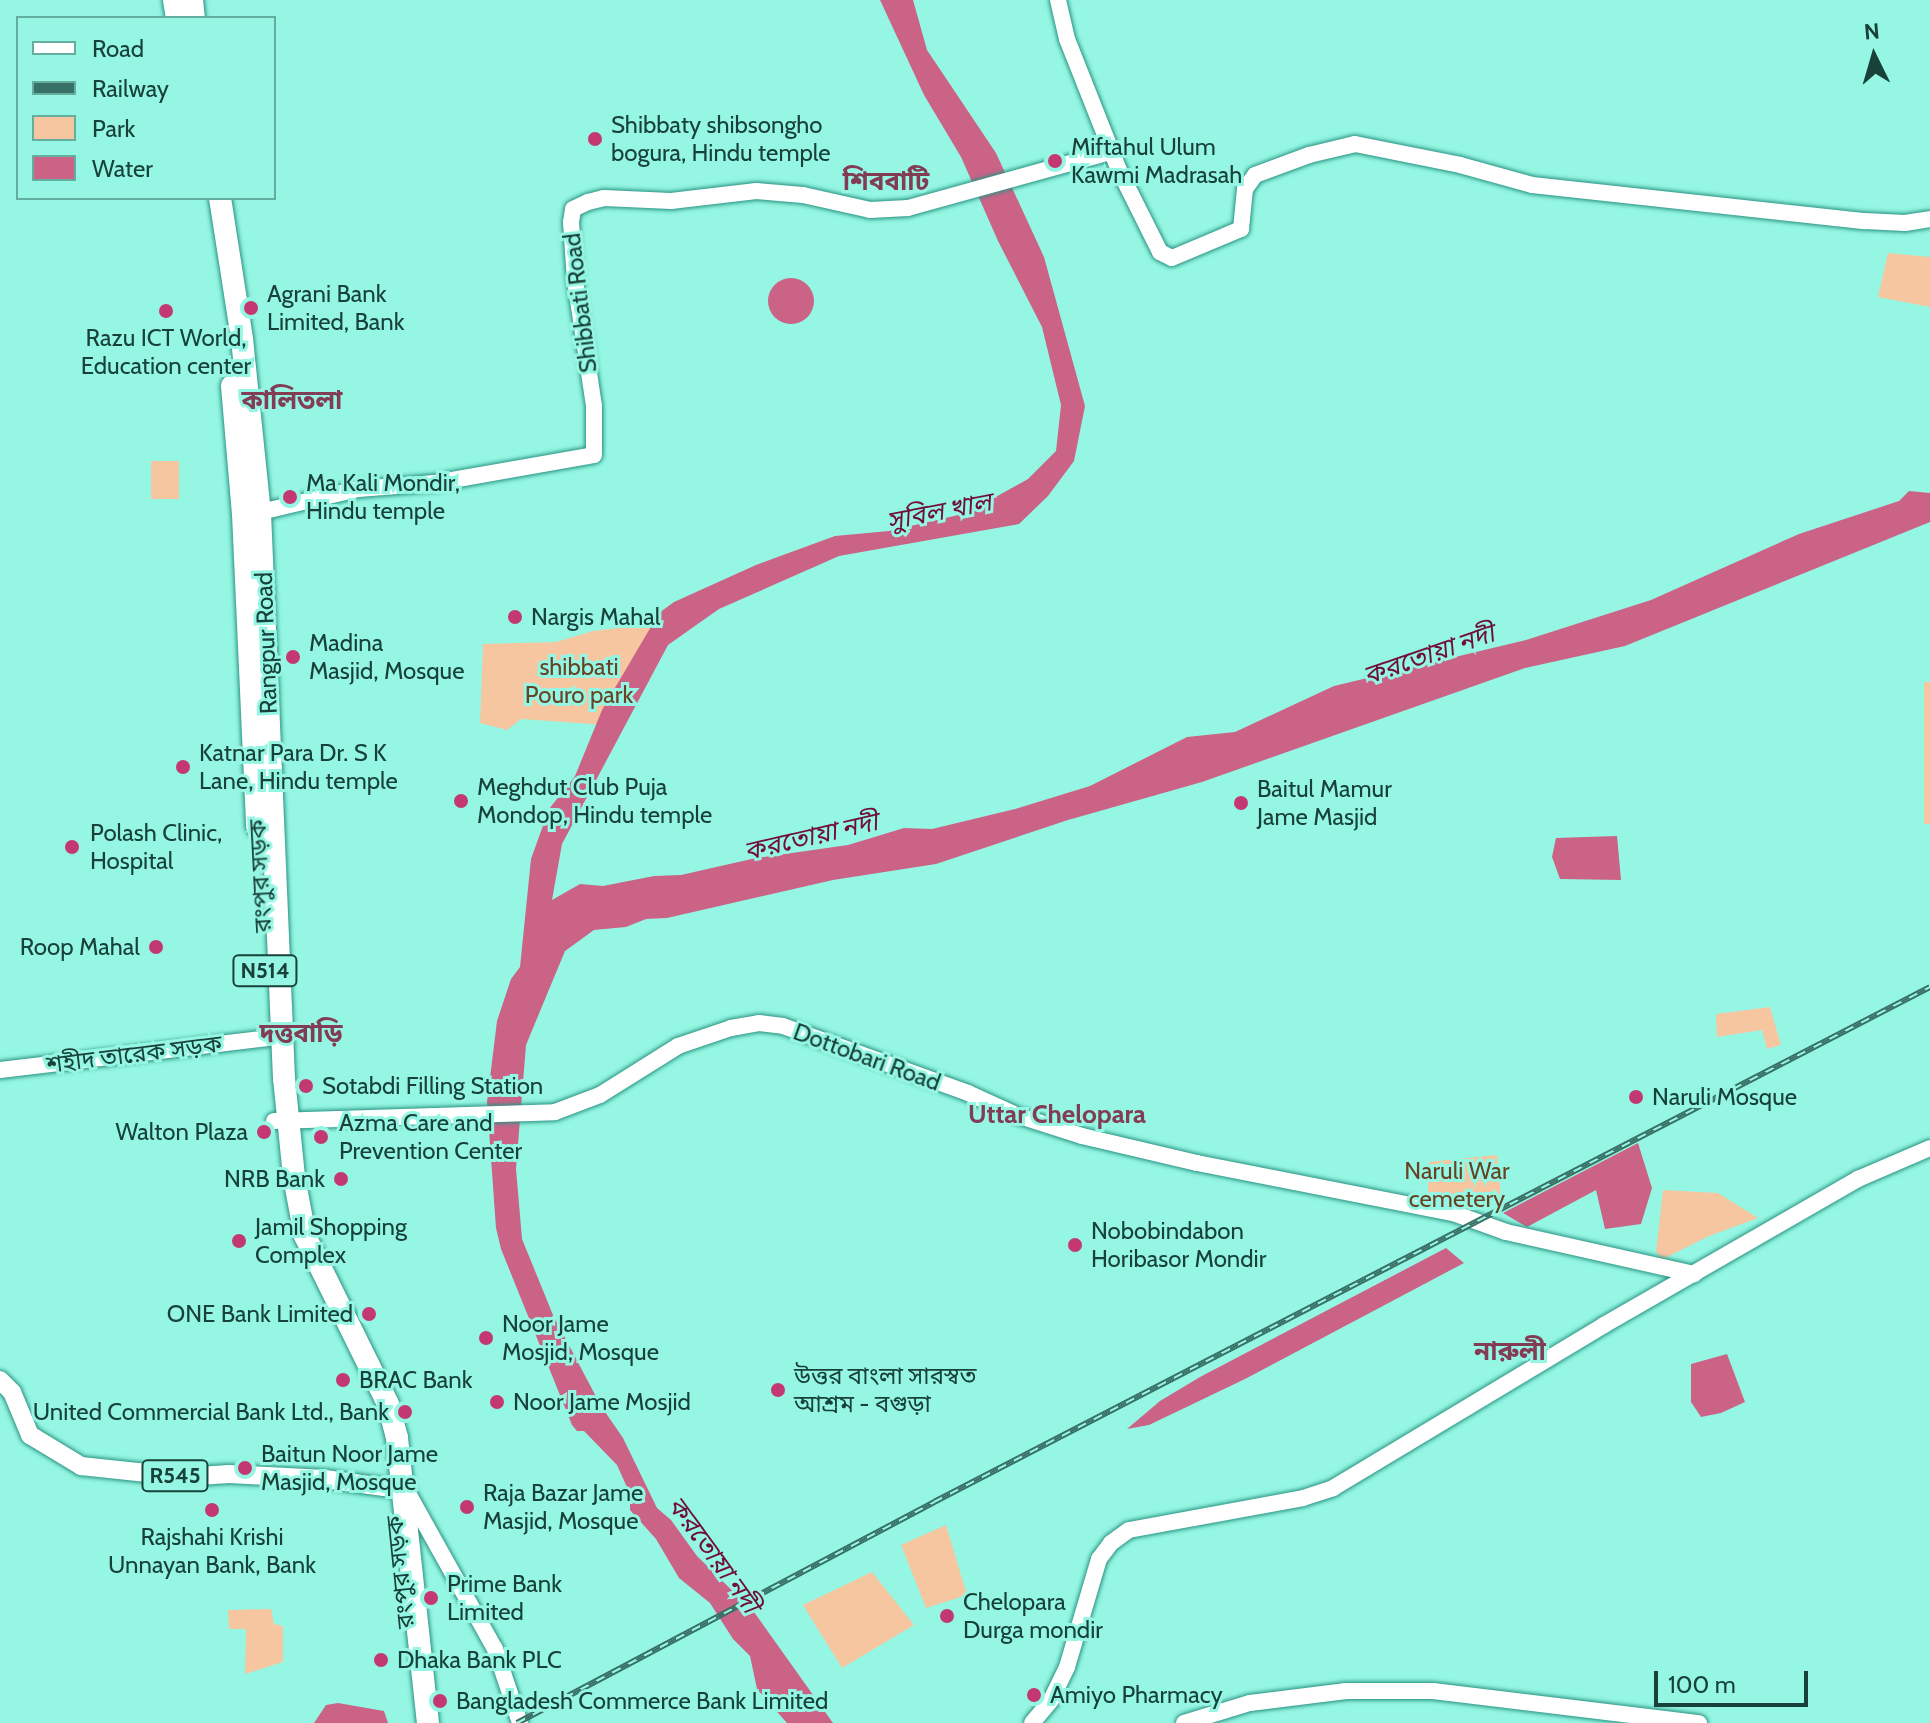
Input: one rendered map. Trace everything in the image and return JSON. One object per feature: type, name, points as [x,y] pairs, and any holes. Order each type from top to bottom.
[{"type":"highway","name":"রংপুর সড়ক","points":[[207,200],[251,514],[275,1038],[294,1242],[316,1293],[372,1397],[386,1444],[398,1488],[428,1723]]},
{"type":"highway","name":"N514","points":[[220,200],[242,339],[251,514]]},
{"type":"highway","name":"রংপুর সড়ক","points":[[398,1488],[416,1723]]},
{"type":"main road","name":"R545","points":[[0,1380],[12,1392],[30,1435],[81,1466],[184,1477],[229,1474],[325,1479],[398,1488]]},
{"type":"street","points":[[1058,0],[1067,39],[1144,223],[1162,255],[1172,258],[1241,229],[1245,189],[1255,175],[1309,155],[1355,144],[1460,165],[1532,185],[1865,221],[1905,223],[1930,219]]},
{"type":"street","name":"Shibbati Road","points":[[251,514],[358,489],[435,483],[594,455],[594,406],[575,281],[571,222],[573,209],[588,202],[604,198],[671,201],[756,191],[803,195],[870,210],[908,208],[1113,151]]},
{"type":"street","name":"Dottobari Road","points":[[281,1120],[555,1112],[600,1095],[678,1046],[731,1028],[759,1023],[783,1026],[968,1093],[1016,1115],[1082,1136],[1471,1219],[1506,1232],[1694,1274]]},
{"type":"street","name":"শহীদ তারেক সড়ক","points":[[0,1070],[275,1038]]},
{"type":"street","points":[[1032,1723],[1051,1700],[1067,1667],[1099,1559],[1111,1543],[1129,1530],[1303,1498],[1333,1488],[1858,1179],[1930,1148]]},
{"type":"street","points":[[398,1488],[495,1649],[520,1723]]},
{"type":"street","points":[[1184,1723],[1284,1696],[1346,1691],[1433,1691],[1699,1723]]},
{"type":"green space","points":[[1888,253],[1930,257],[1930,307],[1878,297]]},
{"type":"green space","points":[[151,461],[179,461],[179,499],[151,499]]},
{"type":"green space","name":"shibbati Pouro park","points":[[659,623],[607,725],[521,719],[507,730],[480,723],[483,644],[556,642],[593,631]]},
{"type":"green space","points":[[1924,682],[1930,682],[1930,824],[1924,824]]},
{"type":"green space","points":[[1770,1007],[1781,1045],[1767,1049],[1762,1030],[1717,1037],[1716,1014]]},
{"type":"green space","name":"Naruli War cemetery","points":[[1497,1155],[1501,1196],[1453,1213],[1428,1198],[1429,1162]]},
{"type":"green space","points":[[1663,1190],[1718,1193],[1758,1218],[1709,1236],[1663,1259],[1656,1252]]},
{"type":"green space","points":[[946,1525],[967,1595],[926,1608],[901,1545]]},
{"type":"green space","points":[[872,1572],[914,1625],[842,1668],[803,1605]]},
{"type":"green space","points":[[271,1609],[274,1624],[283,1626],[283,1662],[245,1674],[246,1629],[229,1629],[228,1610]]},
{"type":"water","points":[[880,0],[913,0],[927,50],[996,153],[1044,257],[1085,406],[1074,461],[1048,496],[1019,524],[839,556],[719,609],[668,645],[562,844],[552,900],[580,884],[603,886],[654,876],[681,875],[756,858],[848,845],[904,828],[932,829],[1015,809],[1090,786],[1187,737],[1235,732],[1334,686],[1526,640],[1651,600],[1799,534],[1899,501],[1909,491],[1930,493],[1930,522],[1625,646],[1525,668],[1202,782],[1068,820],[936,864],[833,880],[667,918],[646,919],[626,927],[594,930],[565,951],[526,1045],[516,1169],[522,1239],[553,1315],[601,1406],[623,1438],[657,1508],[671,1520],[697,1556],[754,1612],[833,1723],[787,1723],[757,1689],[750,1656],[733,1639],[710,1603],[679,1578],[656,1539],[630,1510],[630,1494],[617,1465],[584,1431],[577,1431],[572,1425],[501,1249],[496,1228],[487,1102],[497,1021],[511,979],[520,967],[531,859],[549,809],[575,776],[602,710],[659,613],[674,602],[756,565],[835,536],[889,531],[967,513],[1028,479],[1056,451],[1061,405],[1042,327],[998,241],[961,157],[924,95]]},
{"type":"water","points":[[791,278],[807,285],[814,301],[807,317],[791,324],[775,317],[768,301],[775,285]]},
{"type":"water","points":[[1617,836],[1621,880],[1560,879],[1552,857],[1556,838]]},
{"type":"water","points":[[1638,1143],[1652,1188],[1641,1224],[1605,1229],[1596,1190],[1527,1227],[1503,1213]]},
{"type":"water","points":[[1446,1248],[1464,1263],[1245,1379],[1149,1425],[1127,1429],[1160,1401],[1200,1377]]},
{"type":"water","points":[[1727,1354],[1745,1402],[1721,1413],[1701,1417],[1691,1402],[1691,1364]]},
{"type":"water","points":[[338,1703],[384,1711],[388,1723],[314,1723],[326,1705]]},
{"type":"railway","points":[[517,1723],[934,1502],[1930,987]]},
{"type":"place","name":"Shibbaty shibsongho bogura, Hindu temple","points":[[595,139]]},
{"type":"place","name":"Miftahul Ulum Kawmi Madrasah","points":[[1055,161]]},
{"type":"place","name":"Agrani Bank Limited, Bank","points":[[251,308]]},
{"type":"place","name":"Razu ICT World, Education center","points":[[166,311]]},
{"type":"place","name":"Ma Kali Mondir, Hindu temple","points":[[290,497]]},
{"type":"place","name":"Nargis Mahal","points":[[515,617]]},
{"type":"place","name":"Madina Masjid, Mosque","points":[[293,657]]},
{"type":"place","name":"Katnar Para Dr. S K Lane, Hindu temple","points":[[183,767]]},
{"type":"place","name":"Meghdut Club Puja Mondop, Hindu temple","points":[[461,801]]},
{"type":"place","name":"Baitul Mamur Jame Masjid","points":[[1241,803]]},
{"type":"place","name":"Polash Clinic, Hospital","points":[[72,847]]},
{"type":"place","name":"Roop Mahal","points":[[156,947]]},
{"type":"place","name":"Sotabdi Filling Station","points":[[306,1086]]},
{"type":"place","name":"Naruli Mosque","points":[[1636,1097]]},
{"type":"place","name":"Walton Plaza","points":[[264,1132]]},
{"type":"place","name":"Azma Care and Prevention Center","points":[[321,1137]]},
{"type":"place","name":"NRB Bank","points":[[341,1179]]},
{"type":"place","name":"Jamil Shopping Complex","points":[[239,1241]]},
{"type":"place","name":"Nobobindabon Horibasor Mondir","points":[[1075,1245]]},
{"type":"place","name":"ONE Bank Limited","points":[[369,1314]]},
{"type":"place","name":"Noor Jame Mosjid, Mosque","points":[[486,1338]]},
{"type":"place","name":"BRAC Bank","points":[[343,1380]]},
{"type":"place","name":"উত্তর বাংলা সারস্বত আশ্রম - বগুড়া","points":[[778,1390]]},
{"type":"place","name":"Noor Jame Mosjid","points":[[497,1402]]},
{"type":"place","name":"United Commercial Bank Ltd., Bank","points":[[405,1412]]},
{"type":"place","name":"Baitun Noor Jame Masjid, Mosque","points":[[245,1468]]},
{"type":"place","name":"Raja Bazar Jame Masjid, Mosque","points":[[467,1507]]},
{"type":"place","name":"Rajshahi Krishi Unnayan Bank, Bank","points":[[212,1510]]},
{"type":"place","name":"Prime Bank Limited","points":[[431,1598]]},
{"type":"place","name":"Chelopara Durga mondir","points":[[947,1616]]},
{"type":"place","name":"Dhaka Bank PLC","points":[[381,1660]]},
{"type":"place","name":"Amiyo Pharmacy","points":[[1034,1695]]},
{"type":"place","name":"Bangladesh Commerce Bank Limited","points":[[440,1701]]},
{"type":"district","name":"শিববাটি","points":[[886,182]]},
{"type":"district","name":"কালিতলা","points":[[292,401]]},
{"type":"district","name":"দত্তবাড়ি","points":[[301,1034]]},
{"type":"district","name":"Uttar Chelopara","points":[[1057,1115]]},
{"type":"district","name":"নারুলী","points":[[1510,1352]]},
{"type":"water label","name":"সুবিল খাল","points":[[939,512]]},
{"type":"water label","name":"করতোয়া নদী","points":[[1429,655]]},
{"type":"water label","name":"করতোয়া নদী","points":[[811,837]]},
{"type":"water label","name":"করতোয়া নদী","points":[[713,1555]]}]
